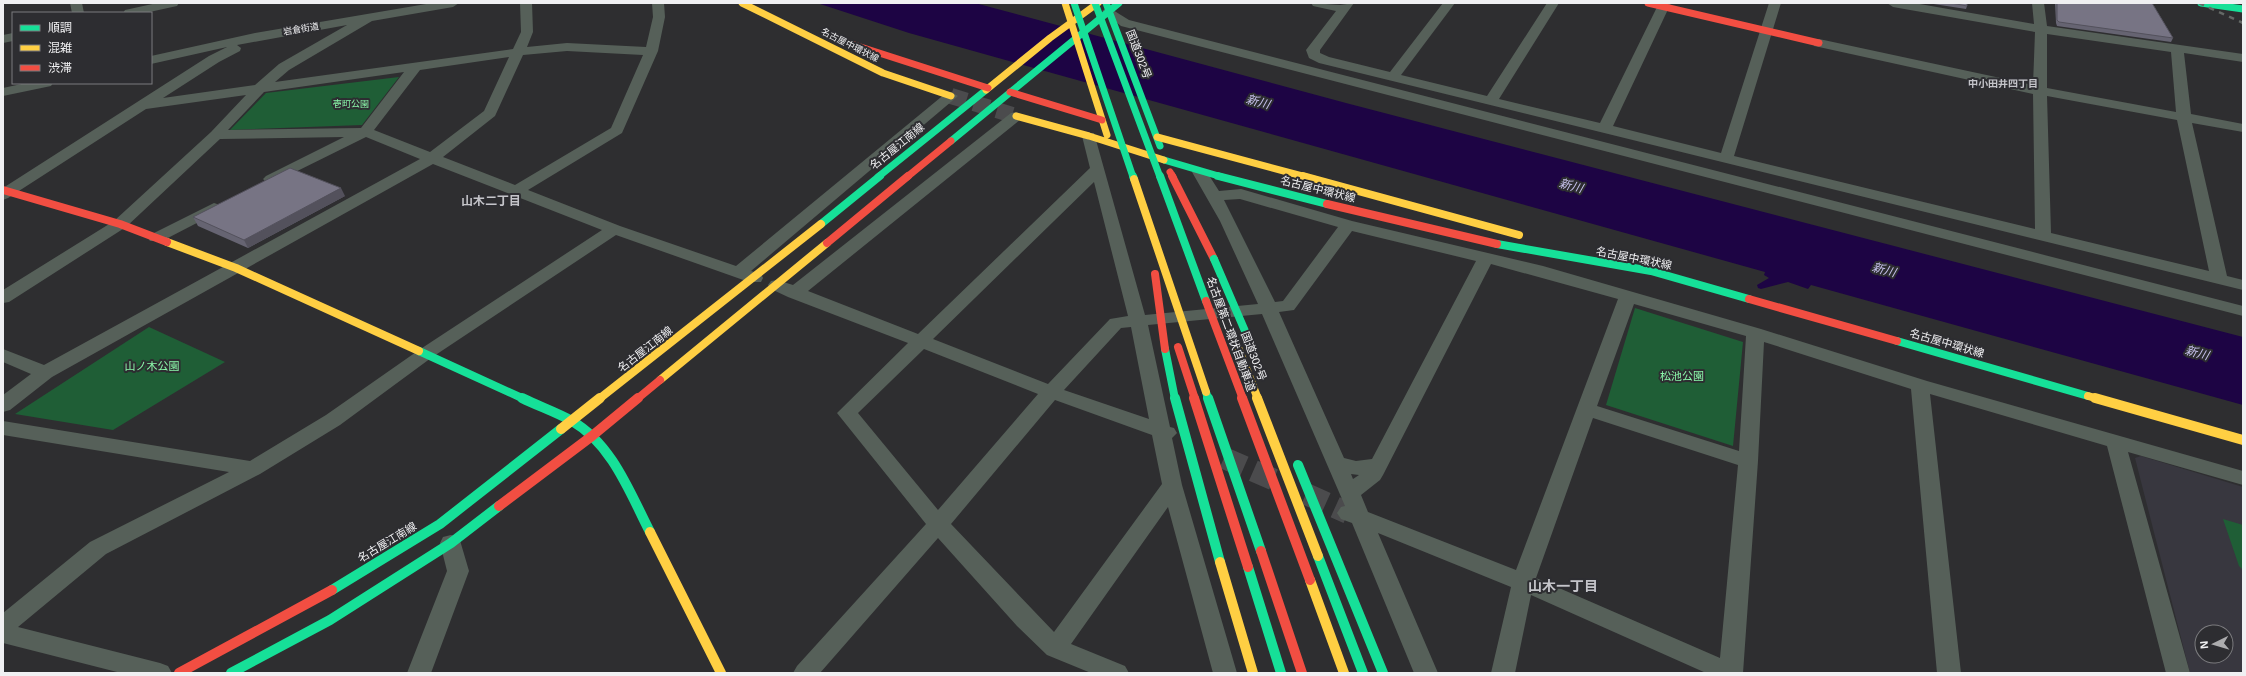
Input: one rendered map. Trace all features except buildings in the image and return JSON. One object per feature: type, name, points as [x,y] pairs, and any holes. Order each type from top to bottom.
[{"type":"main road","name":"名古屋中環状線","points":[[742,3],[883,73],[951,96]]},
{"type":"main road","points":[[1065,3],[1115,157]]},
{"type":"main road","points":[[1074,3],[1302,673]]},
{"type":"main road","points":[[1648,3],[1664,5],[1819,44]]},
{"type":"main road","points":[[2201,3],[2243,9]]},
{"type":"main road","points":[[231,673],[330,620],[451,543],[592,436],[1013,90],[1065,48],[1077,41],[1105,5]]},
{"type":"main road","name":"名古屋江南線","points":[[179,673],[316,600],[440,524],[755,278],[1050,38],[1071,23],[1105,5]]},
{"type":"main road","name":"国道302号","points":[[1105,5],[1117,31],[1210,274]]},
{"type":"main road","name":"名古屋第二環状自動車道","points":[[1105,5],[1344,673]]},
{"type":"main road","points":[[780,21],[992,85]]},
{"type":"main road","points":[[1013,90],[1101,116]]},
{"type":"main road","name":"名古屋中環状線","points":[[1016,116],[1089,136],[1200,172],[1252,191],[1534,252],[1651,271],[2243,440]]},
{"type":"main road","points":[[1159,141],[1530,238]]},
{"type":"main road","points":[[1170,172],[1214,259],[1249,342]]},
{"type":"main road","points":[[5,192],[120,224],[236,268],[572,421],[592,436],[616,466],[721,673]]},
{"type":"main road","points":[[1545,242],[1651,271]]},
{"type":"main road","points":[[1254,673],[1178,416],[1165,349],[1153,270],[1281,673]]},
{"type":"main road","name":"国道302号","points":[[1221,303],[1363,673]]},
{"type":"main road","points":[[1297,462],[1383,673]]},
{"type":"street","points":[[133,12],[173,3]]},
{"type":"street","points":[[3,298],[120,224],[216,135],[258,89],[284,68],[368,18],[361,3]]},
{"type":"street","name":"岩倉街道","points":[[152,60],[255,37],[453,3]]},
{"type":"street","points":[[3,405],[45,373],[432,158],[490,113],[527,32],[526,3]]},
{"type":"street","points":[[517,190],[617,130],[651,51],[659,17],[658,3]]},
{"type":"street","points":[[1317,3],[1346,6]]},
{"type":"street","points":[[1393,77],[1449,3]]},
{"type":"street","points":[[1491,101],[1554,3]]},
{"type":"street","points":[[1726,159],[1765,30],[1775,3]]},
{"type":"street","points":[[1893,3],[2041,29],[2243,58]]},
{"type":"street","points":[[2038,3],[2041,29],[2040,91],[2043,237]]},
{"type":"street","points":[[1105,5],[1125,23],[2243,311]]},
{"type":"street","points":[[1604,130],[1664,5]]},
{"type":"street","points":[[1346,6],[1313,50],[1314,55],[1324,60],[1604,130],[2219,279],[2241,288]]},
{"type":"street","points":[[5,192],[144,105],[214,59],[255,37]]},
{"type":"street","points":[[1819,44],[2040,91],[2243,128]]},
{"type":"street","points":[[144,105],[518,52],[567,47],[651,51]]},
{"type":"street","points":[[2177,49],[2184,118],[2219,279]]},
{"type":"street","points":[[260,185],[365,132],[415,67]]},
{"type":"street","points":[[3,92],[41,84]]},
{"type":"street","points":[[739,272],[951,96]]},
{"type":"street","points":[[794,293],[1016,116]]},
{"type":"street","points":[[216,135],[365,132],[614,229],[755,278]]},
{"type":"street","points":[[1089,136],[1166,432],[1172,485],[1225,673]]},
{"type":"street","points":[[1098,168],[847,413],[938,524],[1024,619],[1055,648],[1117,673]]},
{"type":"street","points":[[1200,172],[1215,196],[1268,308],[1350,492],[1355,516],[1426,673]]},
{"type":"street","points":[[1215,196],[1241,194],[1252,191],[1348,225],[1537,270],[1755,333],[1920,385],[2243,478]]},
{"type":"street","points":[[156,238],[226,202]]},
{"type":"street","points":[[805,673],[938,524],[1051,392],[1116,323],[1288,306],[1348,225]]},
{"type":"street","points":[[3,626],[98,548],[253,470],[333,420],[425,354],[614,229]]},
{"type":"street","points":[[1350,492],[1373,475],[1486,258]]},
{"type":"street","points":[[777,285],[794,293],[1051,392],[1166,432]]},
{"type":"street","points":[[1503,673],[1523,582],[1628,296]]},
{"type":"street","points":[[1355,516],[1523,582],[1731,673],[1748,461],[1755,333]]},
{"type":"street","points":[[3,356],[45,373]]},
{"type":"street","points":[[1920,385],[1949,673]]},
{"type":"street","points":[[1586,409],[1748,461]]},
{"type":"street","points":[[3,428],[253,470]]},
{"type":"street","points":[[2115,440],[2178,673]]},
{"type":"street","points":[[1337,463],[1356,468],[1378,465]]},
{"type":"street","points":[[1055,648],[1172,485]]},
{"type":"street","points":[[419,673],[458,571],[451,543]]},
{"type":"street","points":[[3,633],[160,673]]},
{"type":"shaded area","points":[[2141,456],[2243,487],[2243,673],[2190,673],[2135,458]]},
{"type":"green space","name":"壱町公園","points":[[399,77],[362,125],[230,130],[266,93]]},
{"type":"green space","name":"松池公園","points":[[1635,308],[1743,342],[1733,446],[1606,405]]},
{"type":"green space","name":"山ノ木公園","points":[[149,327],[225,362],[113,430],[15,414]]},
{"type":"green space","points":[[2223,519],[2243,525],[2243,570],[2239,566]]},
{"type":"water","name":"新川","points":[[817,3],[975,3],[1346,103],[2243,337],[2243,405],[1811,285],[1808,289],[1788,282],[1761,289],[1758,288],[1757,285],[1769,278],[1764,275],[1765,272],[909,33]]},
{"type":"tunnel","points":[[951,96],[1016,116]]},
{"type":"tunnel","points":[[1224,458],[1277,481]]},
{"type":"tunnel","points":[[1306,494],[1348,513]]},
{"type":"railway","points":[[2199,3],[2243,23]]},
{"type":"traffic: fast","points":[[1074,3],[1134,179]]},
{"type":"traffic: fast","points":[[1095,3],[1206,301]]},
{"type":"traffic: fast","points":[[1106,3],[1160,146]]},
{"type":"traffic: fast","points":[[951,141],[1119,3]]},
{"type":"traffic: fast","points":[[2201,3],[2243,9]]},
{"type":"traffic: fast","points":[[821,224],[986,90]]},
{"type":"traffic: fast","points":[[1164,160],[1200,172],[1327,204]]},
{"type":"traffic: fast","points":[[1497,244],[1651,271],[1749,299]]},
{"type":"traffic: fast","points":[[1214,259],[1248,338]]},
{"type":"traffic: fast","points":[[1897,341],[2088,396]]},
{"type":"traffic: fast","points":[[1165,349],[1178,416],[1220,562]]},
{"type":"traffic: fast","points":[[419,351],[572,421],[592,436],[616,466],[650,532]]},
{"type":"traffic: fast","points":[[1206,392],[1261,551]]},
{"type":"traffic: fast","points":[[332,590],[440,524],[561,429]]},
{"type":"traffic: fast","points":[[1298,465],[1383,673]]},
{"type":"traffic: fast","points":[[231,673],[330,620],[451,543],[499,506]]},
{"type":"traffic: fast","points":[[1318,556],[1363,673]]},
{"type":"traffic: fast","points":[[1248,567],[1281,673]]},
{"type":"traffic: slow","points":[[742,3],[883,73],[951,96]]},
{"type":"traffic: slow","points":[[1065,3],[1107,135]]},
{"type":"traffic: slow","points":[[986,90],[1050,38],[1098,3]]},
{"type":"traffic: slow","points":[[1016,116],[1089,136],[1164,160]]},
{"type":"traffic: slow","points":[[1157,137],[1519,235]]},
{"type":"traffic: slow","points":[[1134,179],[1206,392]]},
{"type":"traffic: slow","points":[[561,429],[821,224]]},
{"type":"traffic: slow","points":[[167,242],[236,268],[419,351]]},
{"type":"traffic: slow","points":[[660,380],[827,243]]},
{"type":"traffic: slow","points":[[1235,340],[1318,556]]},
{"type":"traffic: slow","points":[[2088,396],[2243,440]]},
{"type":"traffic: slow","points":[[650,532],[721,673]]},
{"type":"traffic: slow","points":[[1220,562],[1253,673]]},
{"type":"traffic: slow","points":[[1310,580],[1344,673]]},
{"type":"traffic: jam","points":[[1648,3],[1819,43]]},
{"type":"traffic: jam","points":[[845,42],[988,88]]},
{"type":"traffic: jam","points":[[1010,92],[1102,120]]},
{"type":"traffic: jam","points":[[827,243],[951,141]]},
{"type":"traffic: jam","points":[[1170,172],[1214,259]]},
{"type":"traffic: jam","points":[[3,190],[120,224],[167,242]]},
{"type":"traffic: jam","points":[[1327,204],[1497,244]]},
{"type":"traffic: jam","points":[[1155,274],[1165,349]]},
{"type":"traffic: jam","points":[[1749,299],[1897,341]]},
{"type":"traffic: jam","points":[[1206,301],[1310,580]]},
{"type":"traffic: jam","points":[[1178,347],[1248,567]]},
{"type":"traffic: jam","points":[[499,506],[592,436],[660,380]]},
{"type":"traffic: jam","points":[[1261,551],[1302,673]]},
{"type":"traffic: jam","points":[[179,673],[332,590]]},
{"type":"district","name":"中小田井四丁目","points":[[2003,83]]},
{"type":"district","name":"山木二丁目","points":[[491,201]]},
{"type":"district","name":"山木一丁目","points":[[1563,586]]}]
